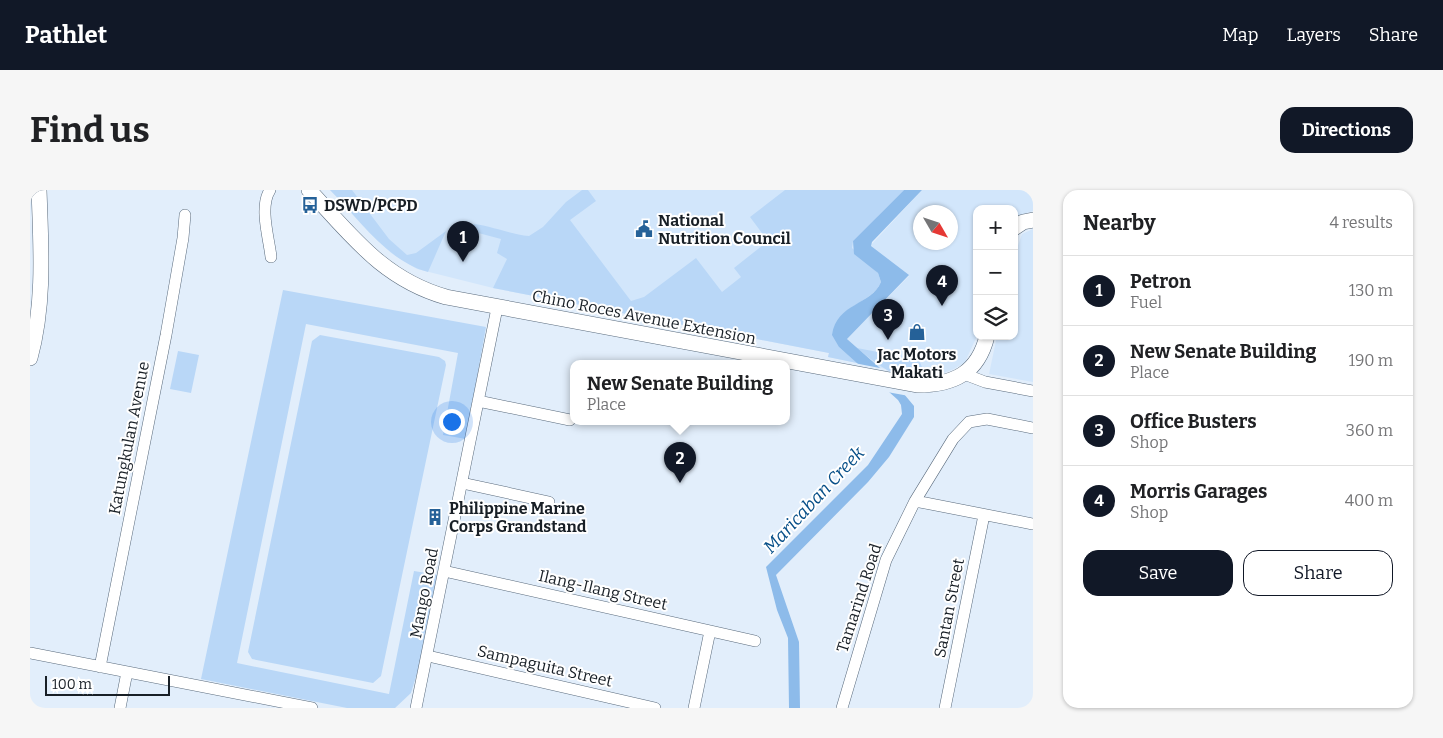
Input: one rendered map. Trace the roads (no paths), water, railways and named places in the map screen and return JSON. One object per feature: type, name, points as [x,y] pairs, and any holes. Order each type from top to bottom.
[{"type":"main road","points":[[30,358],[38,316],[42,274],[39,190]]},
{"type":"main road","name":"Chino Roces Avenue Extension","points":[[308,190],[373,258],[402,279],[432,293],[498,308],[778,360]]},
{"type":"main road","points":[[1018,225],[1033,220]]},
{"type":"main road","name":"Chino Roces Avenue Extension","points":[[790,362],[901,383],[934,385],[964,374],[976,365],[985,340]]},
{"type":"street","points":[[270,190],[266,196],[265,205],[271,257]]},
{"type":"street","name":"Katungkulan Avenue","points":[[100,667],[166,335],[184,232],[185,215]]},
{"type":"street","name":"Mango Road","points":[[415,706],[428,656],[498,308]]},
{"type":"street","points":[[964,374],[985,382],[1033,391]]},
{"type":"street","points":[[478,401],[570,420]]},
{"type":"street","name":"Tamarind Road","points":[[842,708],[886,560],[915,501],[953,439],[969,422],[988,419],[1033,428]]},
{"type":"street","points":[[462,483],[549,502]]},
{"type":"street","points":[[915,501],[1033,524]]},
{"type":"street","name":"Santan Street","points":[[945,708],[984,514]]},
{"type":"street","name":"Ilang-Ilang Street","points":[[444,571],[755,641]]},
{"type":"street","points":[[694,708],[710,631]]},
{"type":"street","points":[[30,653],[312,708]]},
{"type":"street","name":"Sampaguita Street","points":[[428,656],[655,708]]},
{"type":"street","points":[[120,708],[127,672]]},
{"type":"street","points":[[249,708],[253,696]]},
{"type":"place","name":"DSWD/PCPD","points":[[310,205]]},
{"type":"place","name":"National Nutrition Council","points":[[644,229]]},
{"type":"place","name":"Petron","points":[[463,262]]},
{"type":"place","name":"Morris Garages","points":[[942,306]]},
{"type":"place","name":"Jac Motors Makati","points":[[917,332]]},
{"type":"place","name":"Office Busters","points":[[888,340]]},
{"type":"place","name":"New Senate Building","points":[[680,483]]},
{"type":"place","name":"Philippine Marine Corps Grandstand","points":[[435,517]]},
{"type":"water label","name":"Maricaban Creek","points":[[814,500]]}]
